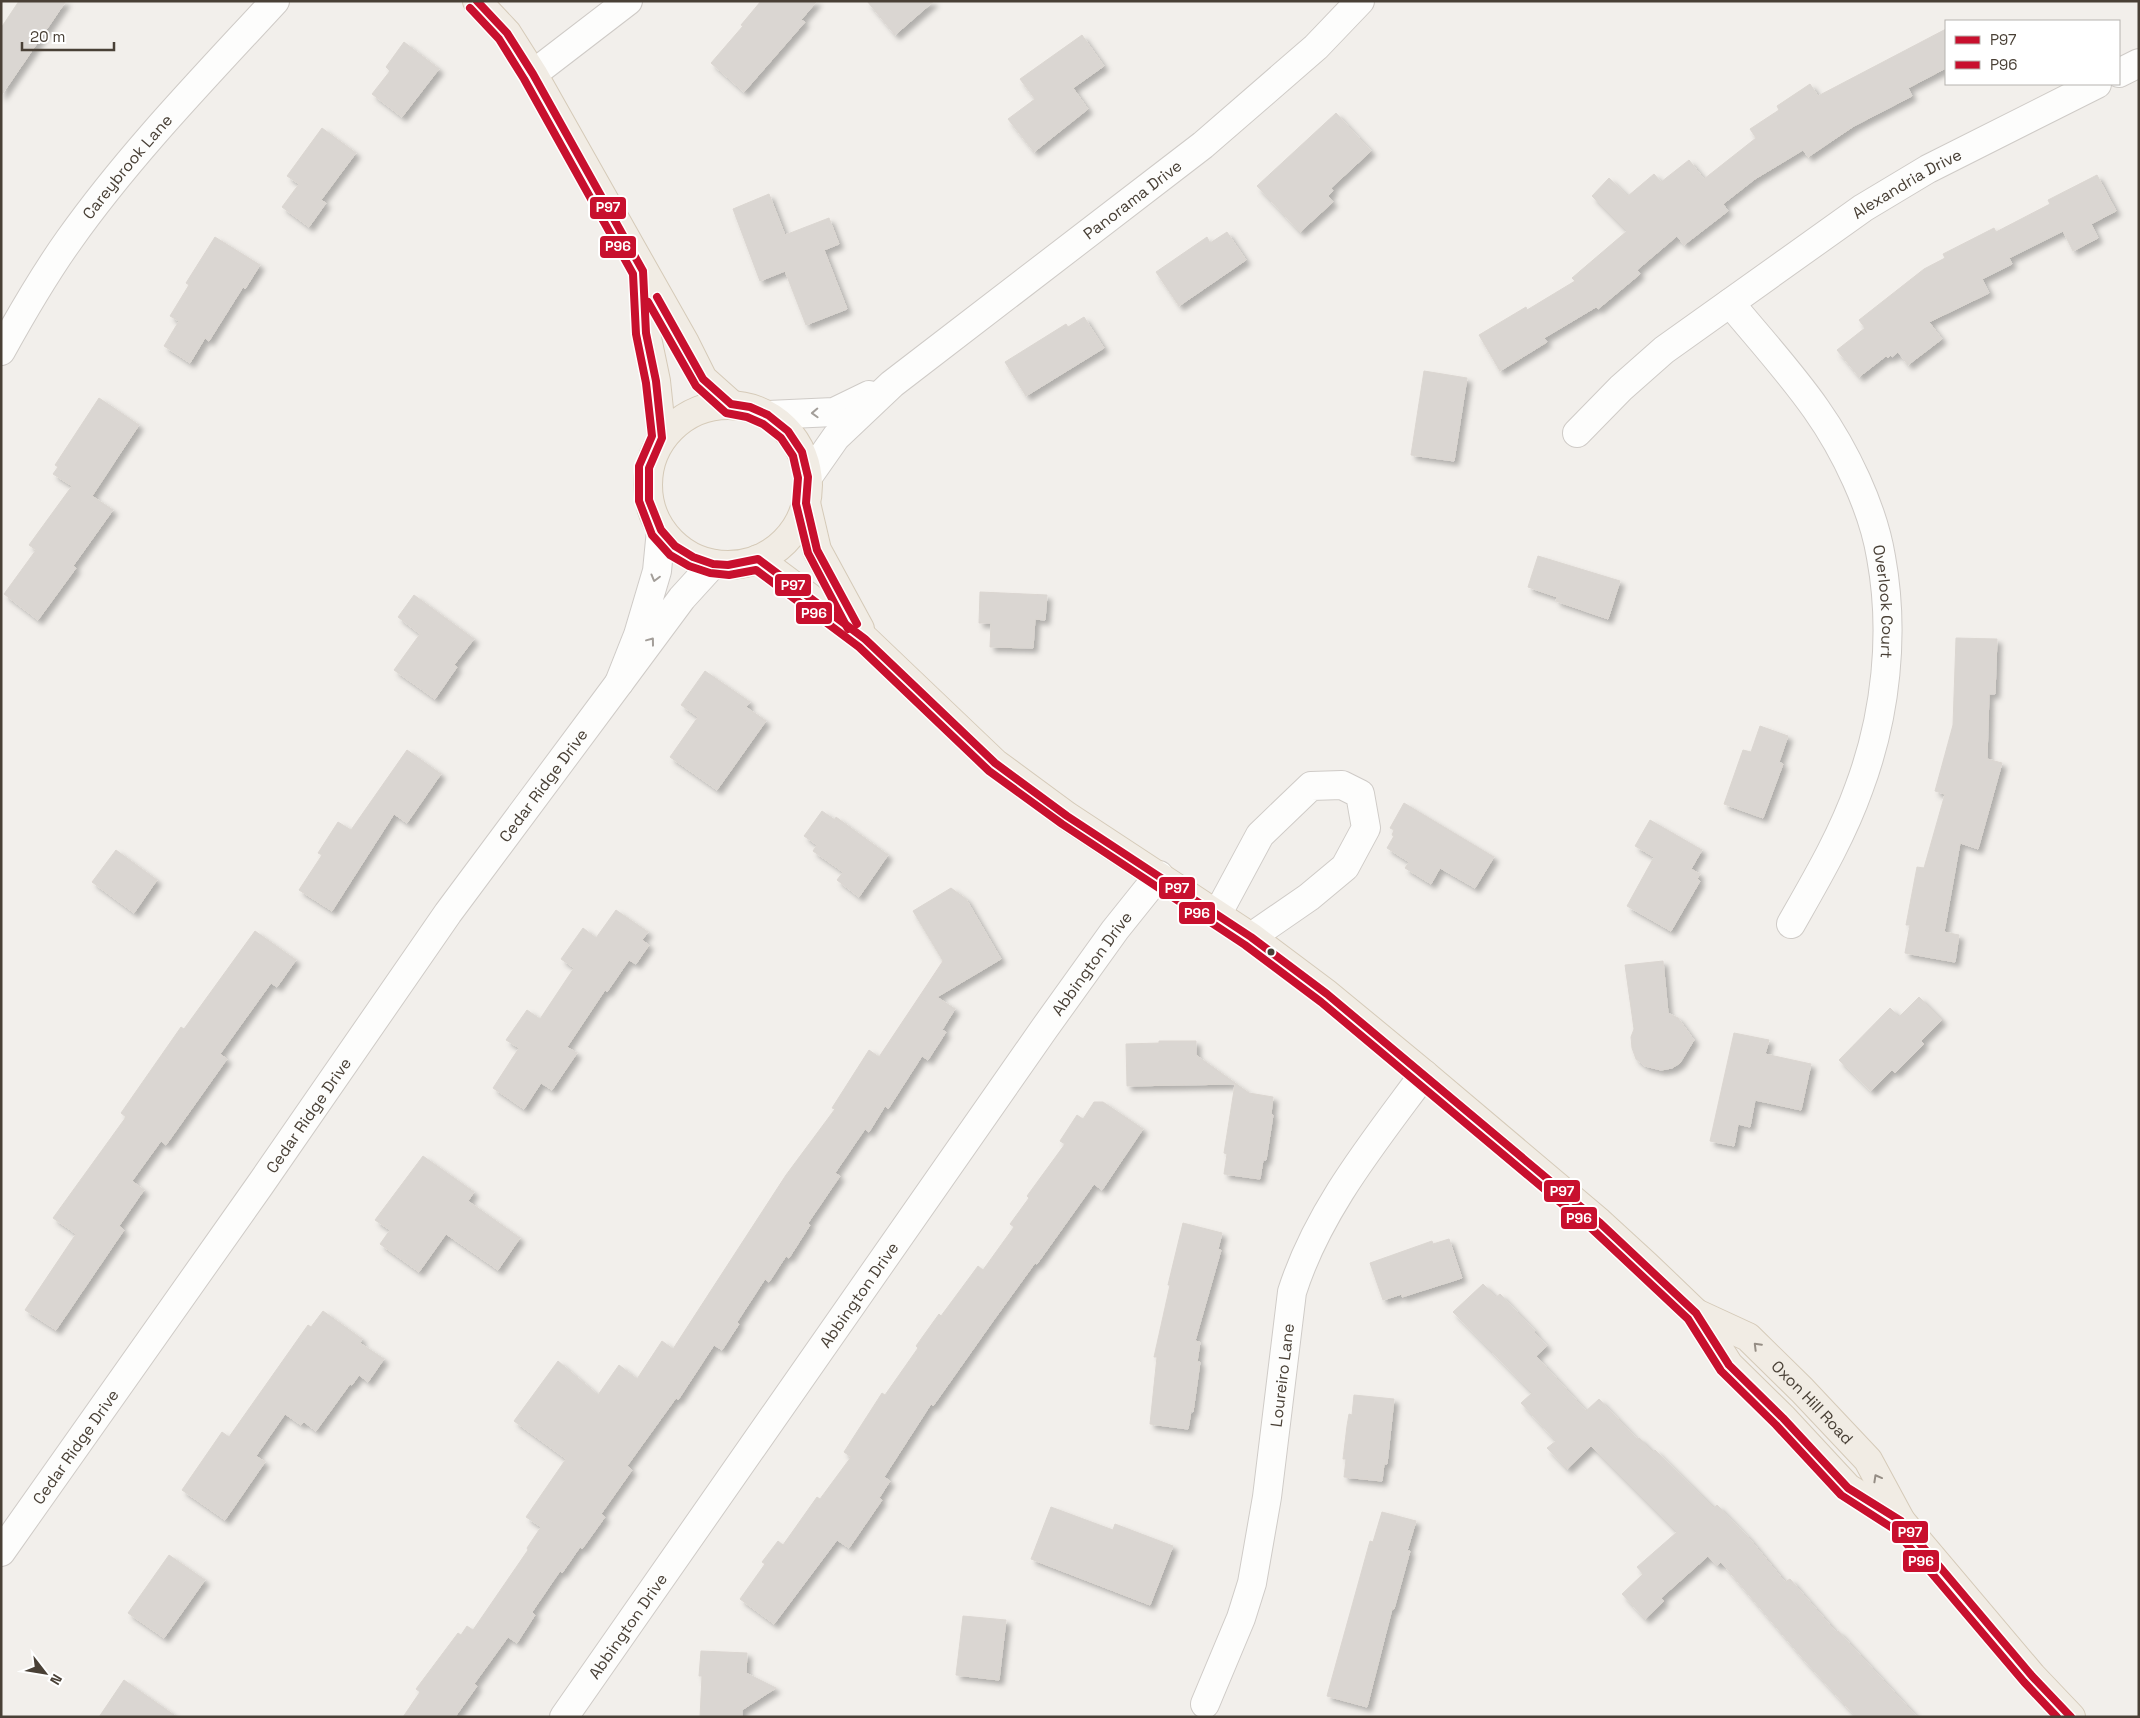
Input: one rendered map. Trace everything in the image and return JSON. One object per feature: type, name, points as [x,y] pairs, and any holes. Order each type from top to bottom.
[{"type":"main road","points":[[477,1],[507,33],[533,74],[685,343],[703,379],[731,404]]},
{"type":"main road","points":[[643,271],[646,333],[656,381],[662,438]]},
{"type":"main road","points":[[731,404],[750,407],[768,415],[788,431],[802,452],[807,490],[796,526],[780,546],[758,560],[728,565],[713,564],[693,557],[675,546],[661,530],[649,500],[649,468],[662,438],[692,413],[731,404]]},
{"type":"main road","name":"Oxon Hill Road","points":[[807,490],[816,550],[865,639]]},
{"type":"main road","name":"Oxon Hill Road","points":[[758,560],[865,639],[995,763],[1067,816],[1218,913],[1327,994],[1599,1222],[1696,1314],[1748,1337],[1802,1390],[1868,1460],[1901,1521],[2032,1676],[2072,1717]]},
{"type":"street","name":"Careybrook Lane","points":[[1,350],[68,242],[99,200],[140,150],[275,1]]},
{"type":"street","points":[[533,74],[628,1]]},
{"type":"street","name":"Panorama Drive","points":[[807,490],[836,437],[892,384],[1203,145],[1310,52],[1360,1]]},
{"type":"street","points":[[2120,72],[2139,63]]},
{"type":"street","name":"Alexandria Drive","points":[[1577,433],[1641,369],[1692,329],[1862,208],[1928,169],[2095,85]]},
{"type":"street","name":"Overlook Court","points":[[1730,303],[1817,410],[1845,458],[1870,517],[1881,556],[1885,593],[1886,667],[1883,695],[1860,788],[1829,854],[1791,924]]},
{"type":"street","name":"Panorama Drive","points":[[768,415],[834,412],[892,384]]},
{"type":"street","name":"Cedar Ridge Drive","points":[[619,683],[638,635],[657,571],[661,530]]},
{"type":"street","name":"Cedar Ridge Drive","points":[[1,1552],[260,1185],[448,913],[682,598],[713,564]]},
{"type":"street","points":[[1218,913],[1260,835],[1311,786],[1342,785],[1360,794],[1366,828],[1346,867],[1309,897],[1252,937]]},
{"type":"street","name":"Abbington Drive","points":[[569,1715],[1044,1029],[1115,930],[1159,875]]},
{"type":"street","name":"Loureiro Lane","points":[[1205,1704],[1241,1618],[1252,1583],[1267,1497],[1292,1292],[1298,1273],[1318,1228],[1339,1193],[1424,1074]]},
{"type":"building","points":[[19,1],[66,1],[1,96],[1,28]]},
{"type":"building","points":[[761,1],[817,1],[801,20],[805,22],[744,92],[711,63],[743,26],[741,25]]},
{"type":"building","points":[[867,1],[934,1],[895,35]]},
{"type":"building","points":[[1945,30],[1945,69],[1908,88],[1912,96],[1854,126],[1808,157],[1803,150],[1755,179],[1723,204],[1728,211],[1684,245],[1677,236],[1637,270],[1640,274],[1598,309],[1596,307],[1544,338],[1547,342],[1500,371],[1479,335],[1526,307],[1527,310],[1575,281],[1572,278],[1627,231],[1592,196],[1609,178],[1628,196],[1654,174],[1661,182],[1689,160],[1704,179],[1756,138],[1750,129],[1779,110],[1777,106],[1810,84],[1818,96]]},
{"type":"building","points":[[1082,35],[1104,66],[1073,88],[1088,109],[1034,152],[1008,119],[1035,99],[1020,79]]},
{"type":"building","points":[[404,42],[439,69],[402,117],[372,94],[390,71],[386,67]]},
{"type":"building","points":[[1336,113],[1371,151],[1331,188],[1333,191],[1328,196],[1333,202],[1300,232],[1257,186]]},
{"type":"building","points":[[322,128],[356,153],[321,200],[326,203],[309,227],[282,207],[299,184],[287,176]]},
{"type":"building","points":[[2097,175],[2116,211],[2091,224],[2098,238],[2073,251],[2063,231],[2009,258],[2012,264],[1982,279],[1989,293],[1929,322],[1942,339],[1908,365],[1898,352],[1892,357],[1891,355],[1888,358],[1886,356],[1859,377],[1837,350],[1865,328],[1859,320],[1924,269],[1945,258],[1943,254],[1994,228],[1996,232],[2050,204],[2048,200]]},
{"type":"building","points":[[769,194],[785,235],[829,218],[839,244],[824,250],[847,309],[806,325],[785,271],[760,281],[733,209]]},
{"type":"building","points":[[1227,232],[1246,260],[1179,306],[1156,272],[1207,237],[1210,243]]},
{"type":"building","points":[[215,237],[260,265],[245,289],[243,287],[209,341],[205,338],[190,363],[164,346],[179,321],[170,316],[189,285],[186,283]]},
{"type":"building","points":[[1084,317],[1104,348],[1026,396],[1005,362],[1066,324],[1068,327]]},
{"type":"building","points":[[1424,371],[1467,378],[1454,461],[1411,455]]},
{"type":"building","points":[[99,398],[139,425],[92,496],[113,510],[73,566],[76,568],[38,620],[4,594],[36,550],[29,545],[72,486],[53,474],[58,467],[55,465]]},
{"type":"building","points":[[1538,556],[1620,581],[1608,619],[1556,601],[1557,597],[1528,587]]},
{"type":"building","points":[[980,592],[1047,595],[1045,620],[1035,619],[1033,648],[990,647],[991,623],[979,623]]},
{"type":"building","points":[[414,595],[474,639],[454,665],[457,667],[435,699],[394,670],[420,634],[398,617]]},
{"type":"building","points":[[1956,638],[1997,639],[1995,694],[1989,694],[1987,759],[2002,763],[1978,849],[1960,843],[1944,932],[1959,935],[1955,962],[1905,953],[1910,925],[1906,925],[1917,867],[1924,868],[1945,794],[1935,791],[1953,725]]},
{"type":"building","points":[[705,671],[750,702],[746,707],[766,721],[717,790],[670,757],[698,717],[681,705]]},
{"type":"building","points":[[1760,726],[1788,736],[1779,762],[1783,764],[1763,818],[1724,804],[1743,750],[1751,752]]},
{"type":"building","points":[[407,750],[441,774],[407,823],[394,814],[332,911],[299,890],[322,855],[318,853],[338,822],[351,830]]},
{"type":"building","points":[[1404,803],[1494,857],[1475,888],[1440,868],[1431,884],[1405,868],[1409,862],[1387,848],[1394,836],[1392,835],[1394,830],[1390,828]]},
{"type":"building","points":[[822,811],[835,820],[836,817],[888,855],[859,897],[837,880],[843,872],[813,851],[817,845],[804,836]]},
{"type":"building","points":[[1650,820],[1702,850],[1691,869],[1700,874],[1697,879],[1700,881],[1671,931],[1627,906],[1654,857],[1635,846]]},
{"type":"building","points":[[116,850],[157,880],[134,913],[92,882]]},
{"type":"building","points":[[951,888],[966,899],[1001,959],[937,997],[955,1009],[942,1030],[946,1032],[928,1060],[922,1056],[888,1109],[885,1106],[869,1132],[865,1129],[835,1173],[840,1176],[808,1223],[810,1225],[789,1258],[786,1256],[769,1282],[765,1279],[737,1322],[739,1324],[722,1350],[714,1345],[678,1400],[676,1398],[627,1466],[632,1470],[601,1514],[605,1517],[582,1549],[580,1547],[562,1573],[560,1571],[532,1612],[535,1615],[517,1643],[508,1637],[474,1684],[477,1686],[455,1717],[403,1717],[420,1692],[416,1689],[458,1633],[461,1635],[467,1626],[473,1630],[528,1550],[527,1548],[541,1527],[526,1517],[566,1459],[514,1421],[558,1361],[598,1395],[619,1365],[637,1379],[662,1341],[673,1349],[786,1175],[835,1109],[832,1108],[869,1050],[879,1057],[943,961],[913,911]]},
{"type":"building","points":[[616,910],[648,932],[642,940],[649,945],[636,964],[629,960],[607,992],[605,990],[567,1047],[577,1053],[552,1090],[541,1083],[524,1109],[493,1088],[519,1048],[506,1040],[527,1010],[540,1019],[574,968],[561,959],[583,928],[596,938]]},
{"type":"building","points":[[255,931],[296,960],[277,987],[271,983],[220,1054],[227,1059],[166,1145],[161,1141],[132,1181],[144,1190],[119,1226],[124,1230],[56,1330],[25,1310],[76,1234],[53,1218],[126,1117],[121,1113],[181,1027],[184,1029]]},
{"type":"building","points":[[1663,961],[1668,1013],[1678,1018],[1694,1040],[1680,1063],[1672,1068],[1661,1070],[1645,1066],[1636,1059],[1632,1048],[1631,1037],[1634,1029],[1625,965]]},
{"type":"building","points":[[1919,997],[1942,1020],[1921,1041],[1924,1044],[1895,1073],[1892,1070],[1871,1091],[1839,1060],[1890,1008],[1899,1017]]},
{"type":"building","points":[[1734,1033],[1769,1040],[1765,1054],[1811,1064],[1801,1110],[1755,1100],[1750,1127],[1738,1124],[1734,1146],[1710,1141]]},
{"type":"building","points":[[1159,1041],[1196,1041],[1196,1055],[1249,1093],[1273,1097],[1271,1114],[1273,1115],[1266,1160],[1263,1160],[1260,1179],[1224,1174],[1227,1154],[1224,1153],[1235,1084],[1127,1086],[1126,1044],[1159,1043]]},
{"type":"building","points":[[1094,1102],[1103,1102],[1143,1129],[1102,1190],[1094,1184],[933,1406],[931,1404],[884,1477],[890,1481],[879,1498],[882,1500],[849,1548],[837,1540],[774,1624],[740,1599],[765,1564],[762,1562],[778,1541],[783,1545],[817,1497],[820,1499],[851,1457],[844,1452],[882,1393],[885,1395],[939,1314],[941,1316],[978,1266],[983,1270],[1014,1227],[1010,1224],[1029,1198],[1027,1196],[1065,1144],[1060,1141],[1077,1115],[1083,1119]]},
{"type":"building","points":[[423,1156],[474,1192],[468,1201],[520,1238],[498,1270],[446,1234],[419,1272],[380,1244],[390,1230],[375,1220]]},
{"type":"building","points":[[1183,1223],[1222,1233],[1218,1249],[1221,1250],[1195,1341],[1200,1342],[1197,1362],[1200,1362],[1193,1412],[1191,1411],[1188,1429],[1150,1424],[1157,1357],[1154,1357],[1170,1285],[1168,1285]]},
{"type":"building","points":[[1449,1239],[1462,1278],[1402,1297],[1402,1294],[1383,1300],[1370,1263],[1432,1241],[1433,1244]]},
{"type":"building","points":[[1483,1284],[1496,1297],[1500,1294],[1535,1331],[1547,1346],[1536,1356],[1586,1411],[1599,1399],[1637,1439],[1639,1438],[1653,1452],[1655,1450],[1714,1508],[1717,1505],[1748,1537],[1785,1582],[1790,1579],[1836,1632],[1838,1631],[1917,1717],[1856,1717],[1805,1661],[1721,1562],[1717,1566],[1708,1556],[1661,1598],[1664,1601],[1645,1619],[1622,1594],[1643,1574],[1637,1567],[1677,1532],[1591,1446],[1567,1469],[1547,1448],[1556,1441],[1521,1403],[1532,1393],[1453,1312]]},
{"type":"building","points":[[323,1311],[362,1339],[360,1343],[384,1359],[368,1382],[359,1375],[352,1385],[350,1384],[316,1431],[304,1422],[301,1425],[285,1414],[256,1456],[265,1462],[225,1520],[182,1490],[222,1432],[229,1437],[308,1325],[311,1327]]},
{"type":"building","points":[[1354,1395],[1394,1399],[1387,1464],[1384,1464],[1382,1481],[1344,1477],[1346,1459],[1343,1459],[1347,1426],[1349,1414],[1352,1415]]},
{"type":"building","points":[[1051,1507],[1113,1530],[1115,1524],[1173,1546],[1150,1605],[1031,1559]]},
{"type":"building","points":[[1382,1512],[1416,1521],[1407,1551],[1410,1551],[1394,1609],[1392,1609],[1367,1707],[1327,1696],[1370,1541],[1373,1542]]},
{"type":"building","points":[[169,1555],[205,1580],[164,1638],[128,1613]]},
{"type":"building","points":[[963,1616],[1006,1620],[999,1680],[956,1675]]},
{"type":"building","points":[[701,1651],[747,1653],[746,1673],[776,1688],[742,1710],[742,1717],[700,1717],[702,1676],[699,1676]]},
{"type":"building","points":[[124,1680],[177,1717],[99,1717]]},
{"type":"transit line","name":"P97","points":[[477,1],[507,33],[533,74],[643,271],[646,333],[656,381],[662,438],[649,468],[649,500],[661,530],[675,546],[693,557],[713,564],[728,565],[758,559],[865,639],[995,763],[1067,816],[1251,937],[1327,994],[1599,1222],[1696,1313],[1729,1365],[1783,1418],[1848,1488],[1901,1521],[2032,1676],[2071,1717]]},
{"type":"transit line","name":"P96","points":[[470,8],[499,39],[524,79],[633,274],[636,334],[646,383],[652,436],[639,466],[639,501],[652,535],[670,555],[689,566],[710,573],[729,575],[756,570],[859,647],[989,771],[1062,824],[1245,945],[1321,1002],[1592,1229],[1688,1319],[1721,1371],[1776,1425],[1841,1495],[1894,1529],[2024,1682],[2057,1717]]},
{"type":"transit line","name":"P97","points":[[657,297],[703,379],[731,404],[750,407],[768,415],[788,431],[802,452],[808,477],[806,503],[817,550],[857,624]]},
{"type":"transit line","name":"P96","points":[[648,302],[696,386],[726,413],[747,417],[763,424],[781,438],[793,456],[798,478],[796,504],[808,553],[848,629]]}]
